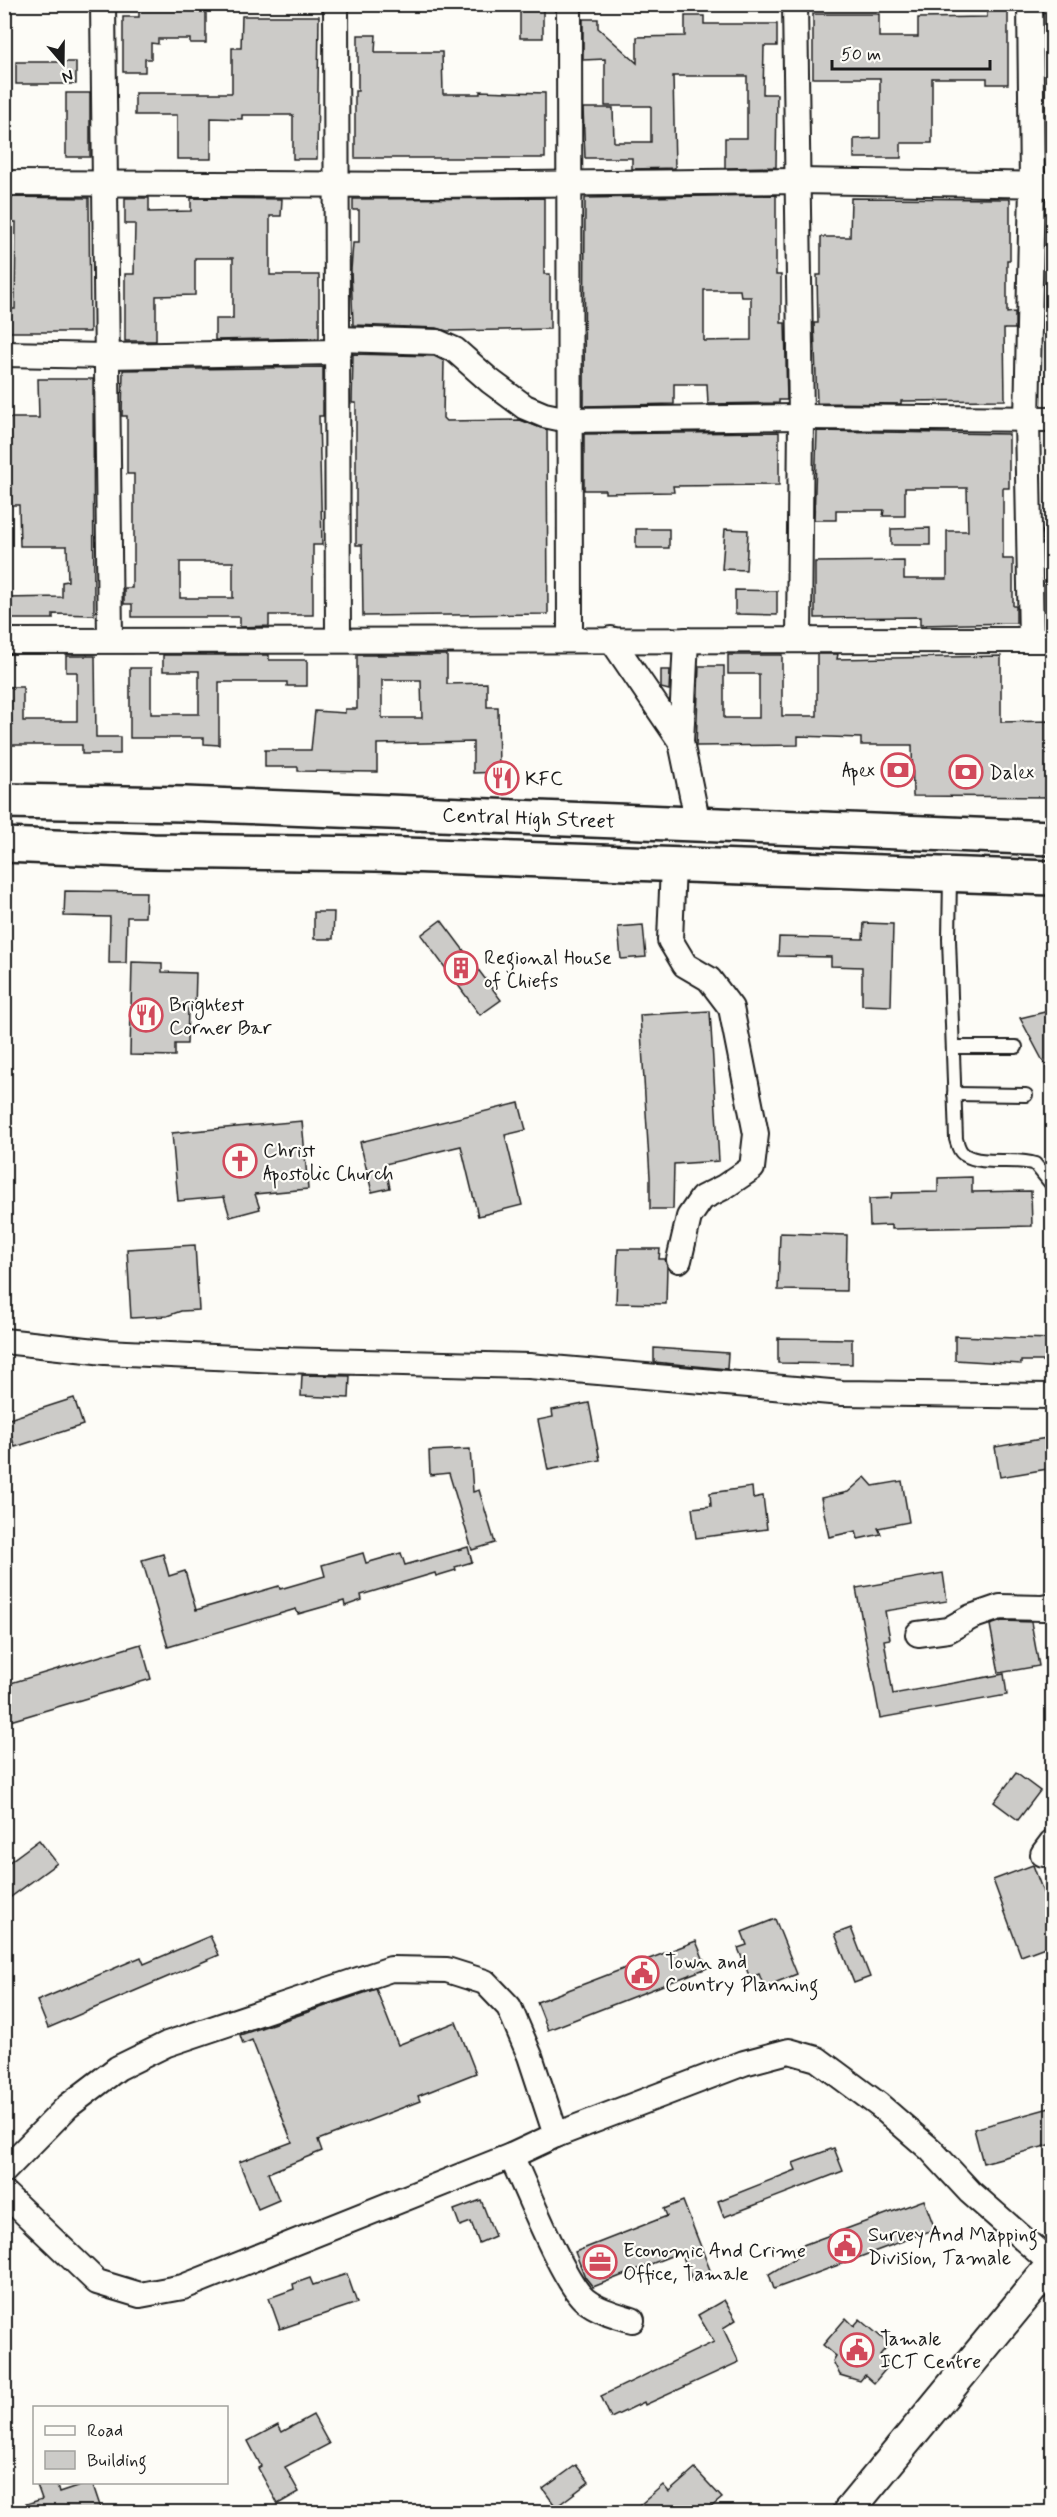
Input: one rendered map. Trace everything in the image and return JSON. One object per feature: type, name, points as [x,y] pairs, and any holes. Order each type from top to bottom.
[{"type":"highway","name":"Central High Street","points":[[4,801],[185,804],[1053,838]]},
{"type":"highway","points":[[377,854],[400,814]]},
{"type":"highway","points":[[4,845],[153,851],[377,854],[1053,878]]},
{"type":"street","points":[[103,4],[110,640]]},
{"type":"street","points":[[336,4],[339,346],[338,640]]},
{"type":"street","points":[[569,4],[570,639]]},
{"type":"street","points":[[795,4],[801,417],[799,639]]},
{"type":"street","points":[[4,640],[1042,640],[1027,419],[1042,185],[1030,4]]},
{"type":"street","points":[[4,183],[336,185],[796,181],[1042,185]]},
{"type":"street","points":[[4,354],[107,356],[437,342],[455,350],[490,381],[525,407],[544,415],[568,420],[801,417],[1053,419]]},
{"type":"street","points":[[611,639],[681,742]]},
{"type":"street","points":[[687,640],[681,742],[698,824]]},
{"type":"street","points":[[673,866],[670,940],[685,965],[710,979],[731,1008],[756,1134],[752,1168],[724,1187],[702,1198],[688,1217],[679,1260]]},
{"type":"street","points":[[4,1341],[105,1352],[279,1360],[529,1366],[842,1393],[1053,1396]]},
{"type":"street","points":[[918,1634],[948,1630],[971,1617],[1000,1607],[1053,1606]]},
{"type":"street","points":[[4,2171],[68,2106],[118,2068],[167,2044],[391,1969],[447,1970],[485,1983],[509,2007],[530,2056],[556,2135]]},
{"type":"street","points":[[4,2193],[98,2282],[140,2295],[183,2287],[512,2156],[556,2135],[744,2063],[789,2051],[818,2060],[879,2105],[931,2150],[970,2192],[1053,2264],[848,2512]]},
{"type":"street","points":[[512,2156],[567,2274],[584,2299],[607,2312],[632,2320]]},
{"type":"lane","points":[[950,875],[949,939],[956,1139],[964,1155],[981,1159],[1035,1164],[1053,1185]]},
{"type":"lane","points":[[953,1047],[1016,1047]]},
{"type":"lane","points":[[954,1094],[1026,1095]]},
{"type":"building","points":[[139,4],[206,4],[206,43],[190,43],[190,39],[158,39],[158,44],[151,43],[151,59],[145,59],[145,72],[123,72],[123,17],[139,17]]},
{"type":"building","points":[[520,4],[543,4],[543,38],[520,38]]},
{"type":"building","points":[[987,9],[1008,9],[1008,84],[987,84],[987,78],[932,78],[932,143],[901,143],[901,158],[854,158],[854,139],[880,138],[880,78],[813,78],[813,14],[879,14],[879,37],[918,37],[918,18],[987,17]]},
{"type":"building","points":[[242,16],[319,16],[317,159],[293,159],[293,115],[242,115],[242,119],[211,118],[211,159],[177,159],[177,115],[135,115],[135,93],[232,93],[232,48],[241,48]]},
{"type":"building","points":[[685,16],[704,16],[704,24],[777,24],[777,46],[764,46],[763,94],[777,94],[776,167],[725,168],[725,138],[747,138],[747,76],[673,76],[675,168],[632,169],[632,158],[585,158],[583,108],[613,108],[614,142],[651,142],[651,106],[605,106],[605,59],[583,60],[583,19],[598,19],[598,28],[637,63],[637,37],[685,36]]},
{"type":"building","points":[[358,35],[376,35],[375,52],[442,52],[443,94],[480,94],[480,91],[545,93],[545,158],[355,158]]},
{"type":"building","points":[[16,62],[76,62],[76,84],[16,84]]},
{"type":"building","points":[[66,93],[90,93],[90,157],[66,157]]},
{"type":"building","points":[[776,195],[776,275],[781,275],[781,323],[785,323],[787,400],[779,400],[779,403],[708,404],[707,384],[674,384],[674,404],[584,406],[585,198]],"holes":[[[704,290],[740,290],[741,297],[751,297],[751,340],[704,341]]]},
{"type":"building","points":[[4,197],[89,198],[90,332],[4,332],[4,309],[15,309],[16,222],[4,222]]},
{"type":"building","points":[[125,198],[149,198],[149,212],[191,211],[191,198],[282,199],[281,216],[270,216],[270,275],[319,275],[319,338],[215,340],[215,319],[233,319],[233,258],[195,258],[195,295],[156,296],[156,341],[125,341],[125,274],[134,274],[135,224],[125,224]]},
{"type":"building","points":[[544,198],[544,274],[550,274],[550,329],[447,331],[437,328],[353,325],[351,270],[353,243],[359,243],[359,210],[353,210],[353,199]]},
{"type":"building","points":[[851,198],[1010,199],[1007,313],[1015,312],[1015,329],[1004,329],[1005,400],[901,401],[901,404],[817,403],[814,323],[818,323],[817,275],[821,275],[821,237],[850,237]]},
{"type":"building","points":[[1044,311],[1053,311],[1053,329],[1043,329]]},
{"type":"building","points":[[353,354],[434,356],[444,361],[443,418],[446,421],[520,420],[547,430],[548,614],[363,616],[362,545],[356,545],[356,403],[352,403]]},
{"type":"building","points":[[323,367],[323,416],[319,416],[322,545],[313,545],[313,615],[269,615],[269,626],[240,627],[240,617],[132,617],[132,604],[124,604],[124,588],[132,588],[132,564],[134,564],[134,474],[127,474],[127,416],[122,416],[123,370]],"holes":[[[180,562],[233,562],[233,598],[180,598]]]},
{"type":"building","points":[[38,379],[93,379],[94,615],[53,614],[53,619],[4,619],[4,598],[62,597],[62,582],[68,581],[67,546],[20,546],[19,505],[6,505],[6,418],[39,418]]},
{"type":"building","points":[[817,431],[1009,434],[1009,488],[1003,488],[1003,559],[1013,559],[1013,606],[1016,606],[1016,623],[920,625],[920,617],[815,618],[815,562],[904,561],[904,579],[947,579],[947,531],[968,531],[967,488],[905,488],[905,516],[883,516],[884,510],[836,510],[836,520],[814,520]]},
{"type":"building","points":[[779,432],[779,485],[673,486],[674,492],[605,493],[605,490],[584,490],[584,434]]},
{"type":"building","points":[[930,528],[930,545],[891,545],[891,529]]},
{"type":"building","points":[[636,529],[669,529],[669,548],[636,548]]},
{"type":"building","points":[[725,529],[748,530],[746,570],[722,569]]},
{"type":"building","points":[[735,590],[777,591],[777,615],[735,614]]},
{"type":"building","points":[[817,654],[838,654],[837,659],[1001,656],[1001,722],[1053,721],[1053,797],[913,796],[912,745],[861,745],[861,738],[798,736],[798,745],[696,746],[699,666],[724,666],[724,718],[759,718],[759,674],[728,674],[728,655],[782,655],[782,716],[817,716]]},
{"type":"building","points":[[163,655],[269,655],[269,660],[307,660],[307,686],[287,686],[287,682],[219,682],[219,745],[204,744],[204,738],[130,738],[130,668],[151,668],[151,714],[199,714],[199,671],[163,671]]},
{"type":"building","points":[[357,655],[447,655],[447,684],[487,683],[487,707],[498,707],[499,772],[473,773],[473,742],[377,744],[377,772],[298,771],[298,767],[265,767],[265,750],[311,750],[315,711],[345,713],[345,709],[357,709]],"holes":[[[382,680],[421,680],[422,718],[382,718]]]},
{"type":"building","points":[[66,656],[95,656],[96,737],[120,737],[120,754],[82,754],[82,745],[4,745],[4,687],[23,687],[23,721],[77,721],[77,672],[66,672]]},
{"type":"building","points":[[661,670],[670,670],[669,690],[661,688]]},
{"type":"building","points":[[65,891],[146,892],[145,917],[127,917],[126,963],[109,963],[110,917],[64,916]]},
{"type":"building","points":[[314,912],[334,912],[333,939],[314,939]]},
{"type":"building","name":"Regional House of Chiefs","points":[[441,920],[501,1000],[480,1015],[421,935]]},
{"type":"building","points":[[864,923],[893,924],[891,1006],[862,1005],[862,967],[831,966],[831,957],[778,956],[779,937],[863,939]]},
{"type":"building","points":[[643,925],[646,957],[621,959],[618,927]]},
{"type":"building","name":"Brightest Corner Bar","points":[[132,962],[162,963],[162,972],[196,973],[195,1009],[188,1009],[187,1044],[175,1044],[175,1056],[130,1055]]},
{"type":"building","points":[[1053,1010],[1053,1080],[1020,1018]]},
{"type":"building","points":[[710,1011],[719,1161],[674,1164],[673,1209],[650,1209],[640,1015]]},
{"type":"building","points":[[519,1103],[526,1130],[505,1135],[522,1205],[478,1216],[461,1146],[385,1164],[390,1188],[372,1192],[360,1142]]},
{"type":"building","name":"Christ Apostolic Church","points":[[302,1121],[308,1189],[255,1194],[260,1209],[230,1217],[224,1197],[178,1201],[172,1133]]},
{"type":"building","points":[[972,1177],[972,1192],[1031,1191],[1032,1226],[892,1229],[892,1225],[870,1226],[869,1199],[891,1198],[892,1193],[938,1192],[938,1178]]},
{"type":"building","points":[[780,1233],[847,1235],[846,1291],[778,1290]]},
{"type":"building","points":[[195,1245],[199,1310],[181,1311],[167,1316],[131,1318],[127,1249]]},
{"type":"building","points":[[618,1249],[660,1249],[659,1259],[665,1259],[667,1266],[666,1304],[616,1303]]},
{"type":"building","points":[[955,1336],[1053,1339],[1053,1361],[1021,1361],[1021,1364],[955,1360]]},
{"type":"building","points":[[778,1338],[852,1339],[852,1364],[778,1363]]},
{"type":"building","points":[[654,1348],[728,1353],[727,1369],[654,1362]]},
{"type":"building","points":[[302,1375],[350,1376],[349,1398],[301,1396]]},
{"type":"building","points":[[74,1398],[83,1425],[15,1447],[6,1420]]},
{"type":"building","points":[[589,1403],[600,1460],[548,1470],[538,1420],[553,1417],[552,1410]]},
{"type":"building","points":[[1053,1437],[1053,1468],[1000,1477],[995,1447]]},
{"type":"building","points":[[470,1449],[473,1492],[479,1490],[495,1543],[472,1550],[449,1473],[430,1475],[429,1451]]},
{"type":"building","points":[[865,1477],[873,1486],[902,1481],[909,1522],[878,1528],[881,1534],[858,1539],[856,1531],[829,1537],[821,1498],[848,1492]]},
{"type":"building","points":[[752,1487],[753,1498],[763,1496],[767,1529],[696,1538],[692,1508],[711,1506],[710,1493]]},
{"type":"building","points":[[468,1547],[472,1562],[455,1567],[456,1570],[436,1576],[435,1573],[361,1595],[362,1600],[345,1606],[344,1601],[298,1614],[296,1609],[168,1647],[142,1560],[163,1554],[169,1576],[185,1571],[196,1610],[279,1586],[280,1589],[325,1576],[322,1565],[363,1553],[366,1563],[401,1553],[405,1565]]},
{"type":"building","points":[[943,1573],[947,1601],[885,1611],[890,1639],[884,1640],[893,1694],[1004,1674],[1007,1695],[880,1718],[856,1588]]},
{"type":"building","points":[[1002,1621],[1031,1622],[1039,1666],[999,1673],[990,1625]]},
{"type":"building","points":[[141,1644],[151,1679],[10,1721],[4,1703],[4,1685]]},
{"type":"building","points":[[1016,1773],[1040,1791],[1018,1820],[994,1802]]},
{"type":"building","points":[[39,1840],[57,1863],[4,1902],[4,1866]]},
{"type":"building","points":[[1033,1865],[1053,1919],[1053,1944],[1021,1956],[993,1880]]},
{"type":"building","points":[[775,1919],[797,1974],[764,1987],[759,1974],[750,1978],[738,1948],[747,1945],[742,1932]]},
{"type":"building","points":[[851,1928],[870,1977],[854,1983],[835,1934]]},
{"type":"building","points":[[210,1936],[219,1955],[48,2028],[37,2001],[141,1957],[144,1964]]},
{"type":"building","points":[[696,1941],[707,1968],[548,2030],[537,2002]]},
{"type":"building","points":[[376,1989],[398,2045],[456,2022],[476,2073],[418,2096],[420,2101],[318,2140],[322,2151],[268,2173],[279,2200],[258,2209],[239,2162],[292,2142],[252,2040],[243,2044],[240,2035]]},
{"type":"building","points":[[1053,2107],[1053,2144],[983,2163],[974,2129]]},
{"type":"building","points":[[834,2148],[843,2171],[724,2217],[718,2201],[796,2170],[793,2163]]},
{"type":"building","points":[[481,2200],[495,2236],[479,2243],[471,2222],[460,2226],[454,2210]]},
{"type":"building","name":"Survey And Mapping Division, Tamale","points":[[924,2200],[935,2229],[774,2289],[769,2274],[799,2256],[795,2248]]},
{"type":"building","points":[[683,2201],[712,2275],[693,2282],[681,2252],[593,2287],[585,2277],[575,2252],[667,2216],[664,2209]]},
{"type":"building","points":[[347,2274],[357,2303],[280,2329],[269,2298],[294,2289],[293,2284],[310,2278],[313,2285]]},
{"type":"building","points":[[724,2300],[736,2320],[723,2328],[739,2362],[611,2418],[601,2396],[714,2342],[698,2315]]},
{"type":"building","name":"Tamale ICT Centre","points":[[846,2318],[854,2326],[860,2319],[889,2344],[880,2355],[890,2364],[874,2383],[865,2375],[860,2381],[840,2375],[833,2361],[836,2356],[823,2345]]},
{"type":"building","points":[[313,2415],[329,2444],[285,2467],[299,2492],[278,2504],[258,2468],[261,2466],[248,2441],[278,2425],[282,2432]]},
{"type":"building","points":[[576,2465],[589,2482],[556,2507],[543,2489]]},
{"type":"building","points":[[695,2469],[722,2498],[705,2512],[632,2512],[663,2485],[669,2492]]},
{"type":"building","points":[[37,2484],[57,2484],[59,2493],[93,2484],[102,2512],[11,2512],[11,2509],[42,2499]]},
{"type":"place","name":"Apex","points":[[898,770]]},
{"type":"place","name":"Dalex","points":[[966,772]]},
{"type":"place","name":"KFC","points":[[502,778]]},
{"type":"place","name":"Regional House of Chiefs","points":[[461,968]]},
{"type":"place","name":"Brightest Corner Bar","points":[[146,1015]]},
{"type":"place","name":"Christ Apostolic Church","points":[[240,1161]]},
{"type":"place","name":"Town and Country Planning","points":[[642,1973]]},
{"type":"place","name":"Survey And Mapping Division, Tamale","points":[[845,2246]]},
{"type":"place","name":"Economic And Crime Office, Tamale","points":[[600,2262]]},
{"type":"place","name":"Tamale ICT Centre","points":[[857,2350]]}]
